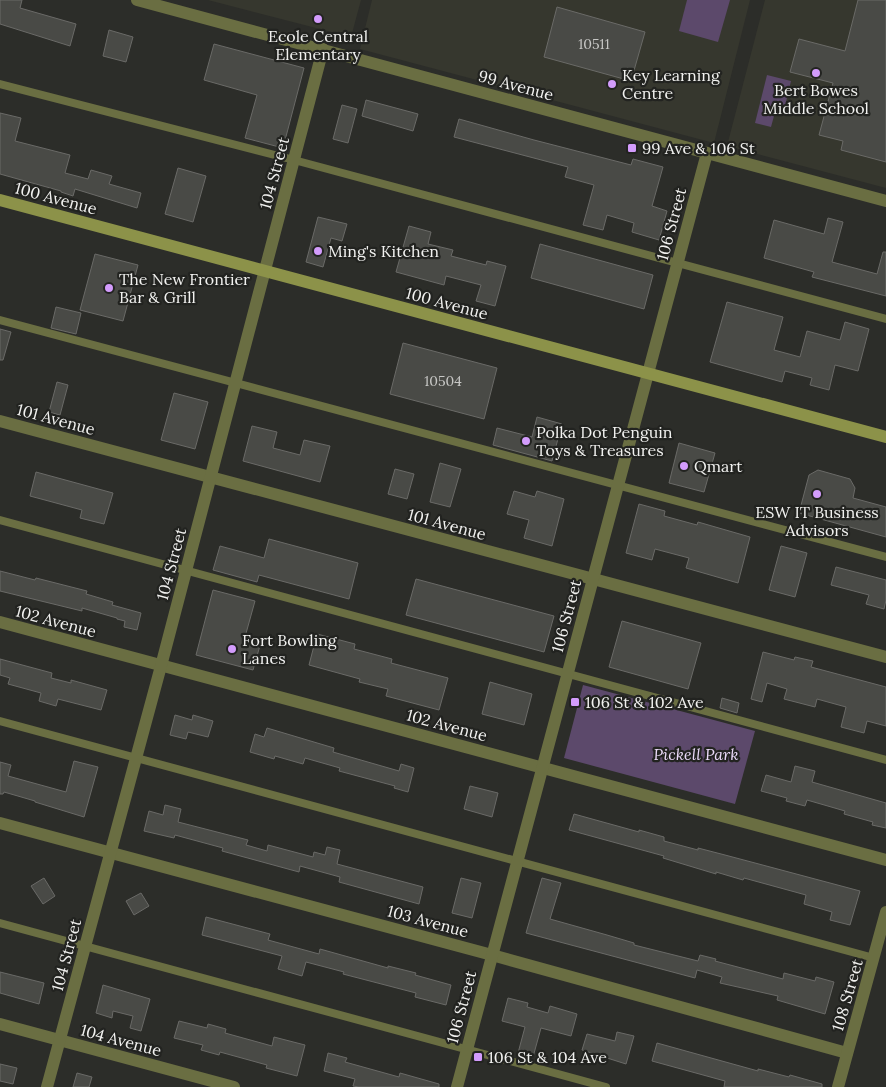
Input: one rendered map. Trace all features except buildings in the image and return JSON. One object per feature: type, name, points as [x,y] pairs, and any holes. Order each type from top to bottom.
[{"type":"main road","name":"100 Avenue","points":[[0,200],[886,437]]},
{"type":"street","name":"99 Avenue","points":[[137,0],[886,201]]},
{"type":"street","name":"104 Street","points":[[47,1087],[161,666],[323,49]]},
{"type":"street","name":"106 Street","points":[[457,1087],[707,153]]},
{"type":"street","name":"101 Avenue","points":[[0,421],[886,657]]},
{"type":"street","name":"102 Avenue","points":[[0,622],[886,860]]},
{"type":"street","name":"103 Avenue","points":[[0,823],[492,955],[847,1053]]},
{"type":"street","name":"108 Street","points":[[838,1087],[886,912]]},
{"type":"street","name":"104 Avenue","points":[[0,1024],[234,1087]]},
{"type":"lane","points":[[0,84],[294,160],[886,319]]},
{"type":"lane","points":[[0,320],[619,484],[886,557]]},
{"type":"lane","points":[[0,520],[886,760]]},
{"type":"lane","points":[[0,721],[874,958]]},
{"type":"lane","points":[[0,923],[606,1087]]},
{"type":"shaded area","name":"Ecole Central Elementary","points":[[208,0],[361,0],[351,37]]},
{"type":"shaded area","name":"Key Learning Centre","points":[[372,0],[750,0],[714,143],[360,49]]},
{"type":"shaded area","name":"Bert Bowes Middle School","points":[[765,0],[886,0],[886,188],[727,146]]},
{"type":"green space","points":[[687,0],[730,0],[718,42],[679,31]]},
{"type":"green space","points":[[767,75],[791,81],[785,106],[777,105],[771,127],[755,123]]},
{"type":"green space","name":"Pickell Park","points":[[583,685],[755,731],[735,804],[564,758]]},
{"type":"place","name":"Ecole Central Elementary","points":[[318,19]]},
{"type":"place","name":"Bert Bowes Middle School","points":[[816,73]]},
{"type":"place","name":"Key Learning Centre","points":[[612,84]]},
{"type":"place","name":"99 Ave & 106 St","points":[[632,148]]},
{"type":"place","name":"Ming's Kitchen","points":[[318,251]]},
{"type":"place","name":"The New Frontier Bar & Grill","points":[[109,288]]},
{"type":"place","name":"Polka Dot Penguin Toys & Treasures","points":[[526,441]]},
{"type":"place","name":"Qmart","points":[[684,466]]},
{"type":"place","name":"ESW IT Business Advisors","points":[[817,494]]},
{"type":"place","name":"Fort Bowling Lanes","points":[[232,649]]},
{"type":"place","name":"106 St & 102 Ave","points":[[575,702]]},
{"type":"place","name":"106 St & 104 Ave","points":[[478,1057]]}]
